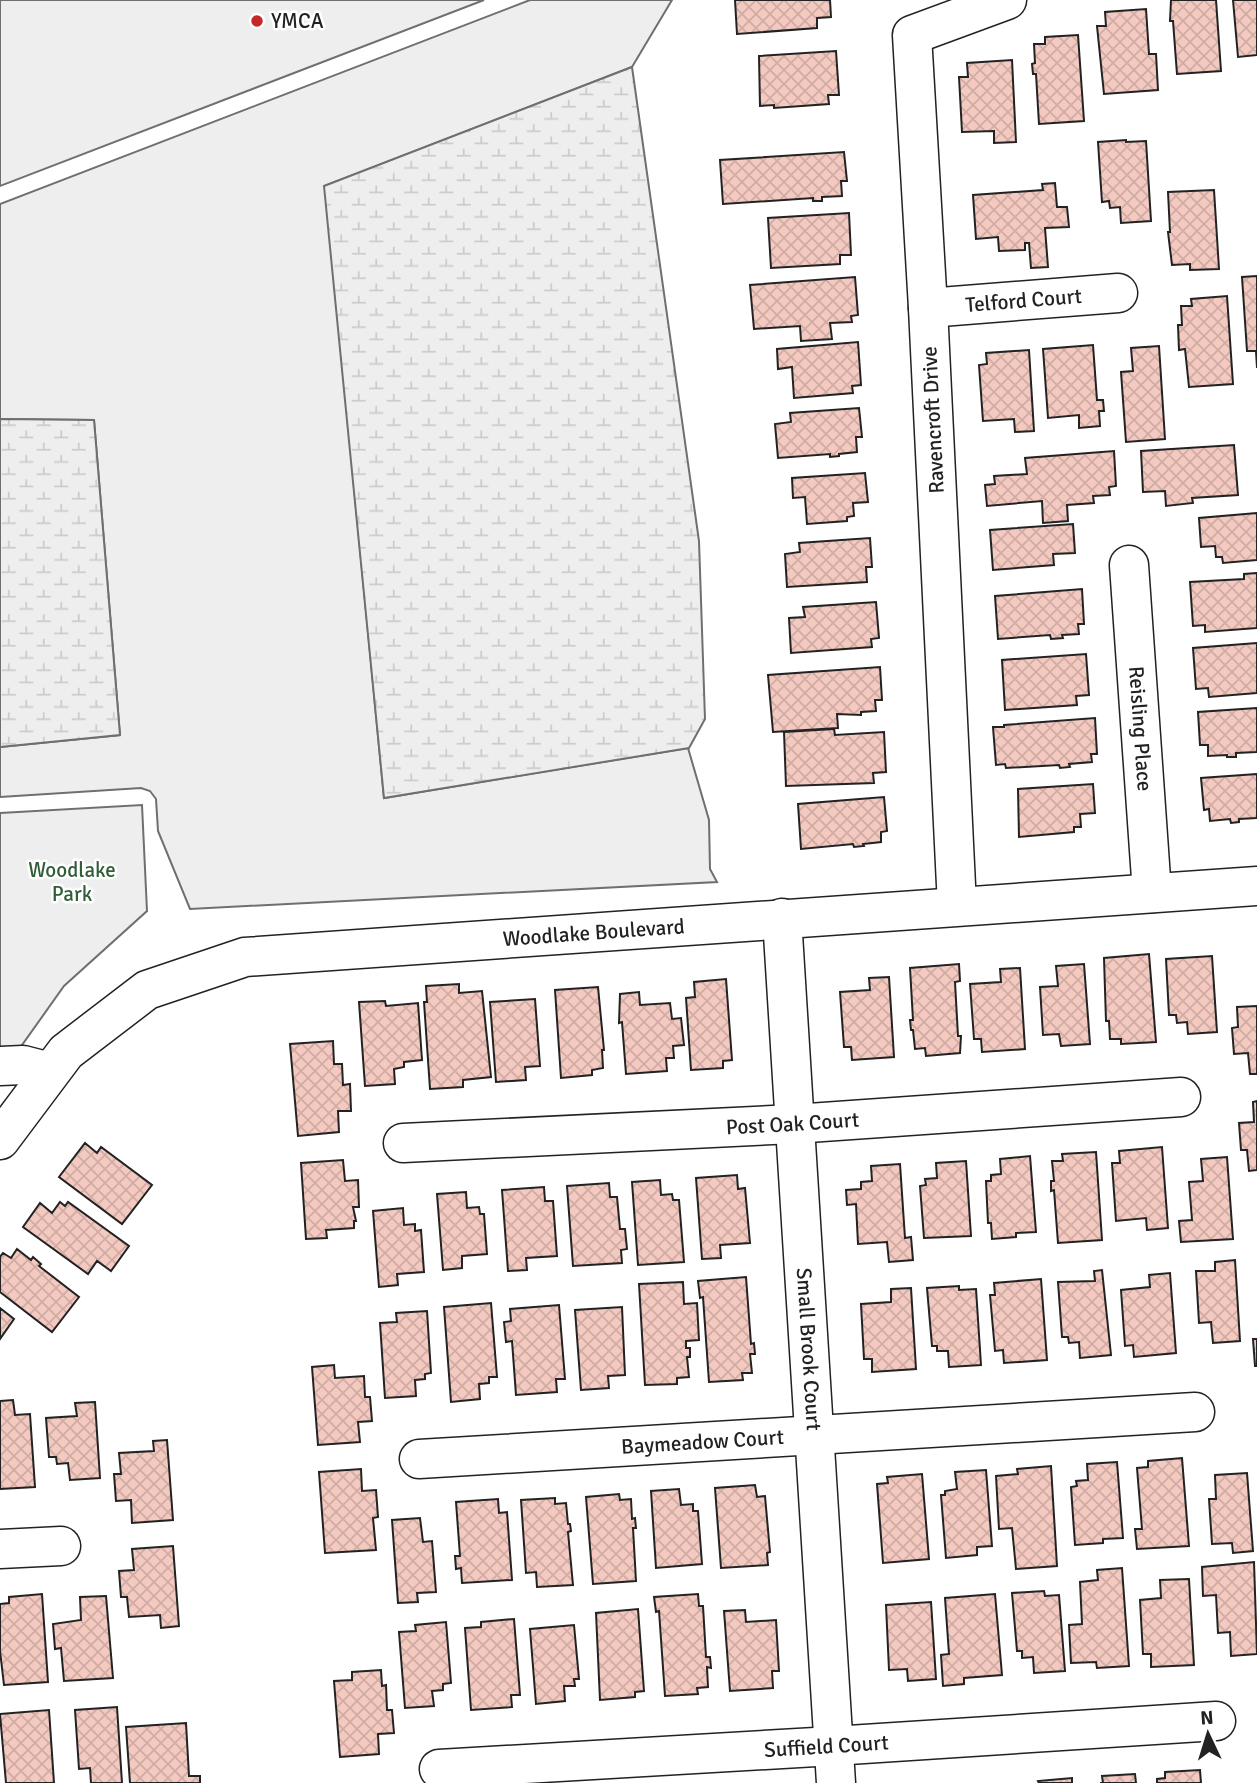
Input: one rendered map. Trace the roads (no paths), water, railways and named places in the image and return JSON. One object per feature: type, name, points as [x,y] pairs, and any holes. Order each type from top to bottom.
[{"type":"street","name":"Ravencroft Drive","points":[[957,906],[912,35],[1007,0]]},
{"type":"street","name":"Telford Court","points":[[928,308],[1118,293]]},
{"type":"street","name":"Reisling Place","points":[[1129,565],[1152,893]]},
{"type":"street","name":"Woodlake Boulevard","points":[[0,1140],[66,1052],[147,990],[245,957],[1257,886]]},
{"type":"street","name":"Small Brook Court","points":[[782,918],[835,1765]]},
{"type":"street","points":[[0,1066],[23,1065],[50,1072]]},
{"type":"street","name":"Post Oak Court","points":[[403,1143],[794,1124],[1181,1097]]},
{"type":"street","name":"Baymeadow Court","points":[[419,1459],[1195,1412]]},
{"type":"street","points":[[0,1549],[61,1546]]},
{"type":"street","name":"Suffield Court","points":[[439,1769],[835,1765],[1216,1721]]},
{"type":"place","name":"YMCA","points":[[257,21]]},
{"type":"park label","name":"Woodlake Park","points":[[72,882]]}]
